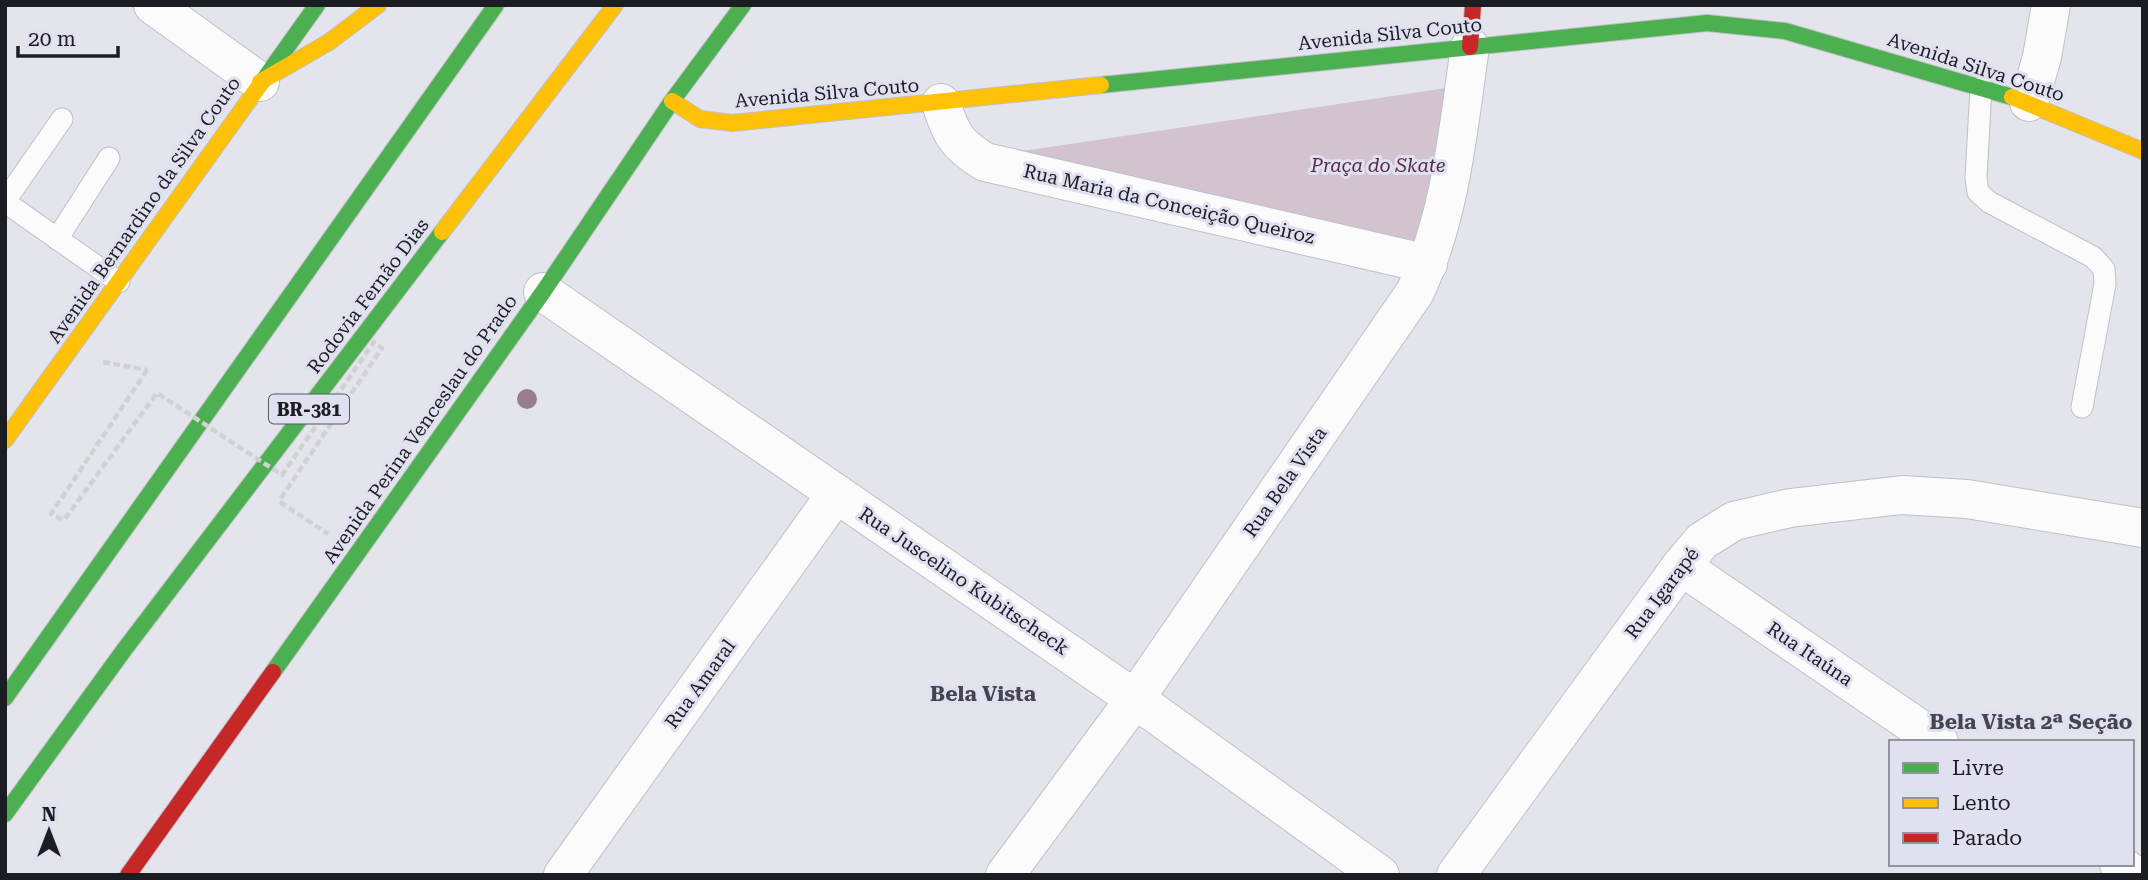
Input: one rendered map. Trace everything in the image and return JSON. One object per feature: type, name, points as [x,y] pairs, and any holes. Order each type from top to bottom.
[{"type":"main road","name":"Avenida Bernardino da Silva Couto","points":[[5,440],[317,5]]},
{"type":"main road","points":[[260,82],[329,43],[378,5]]},
{"type":"main road","points":[[5,698],[496,5]]},
{"type":"main road","name":"Rodovia Fernão Dias","points":[[5,814],[124,650],[616,5]]},
{"type":"main road","name":"Avenida Perina Venceslau do Prado","points":[[128,875],[543,292],[671,101],[743,5]]},
{"type":"main road","points":[[1470,47],[1473,5]]},
{"type":"main road","name":"Avenida Silva Couto","points":[[671,101],[700,119],[720,123],[942,103],[1673,24],[1740,24],[1785,32],[2029,102],[2143,151]]},
{"type":"street","points":[[153,5],[260,82]]},
{"type":"street","points":[[2029,102],[2042,57],[2051,5]]},
{"type":"street","name":"Rua Bela Vista","points":[[1005,875],[1135,698],[1415,292],[1428,264],[1449,186],[1470,47]]},
{"type":"street","name":"Rua Maria da Conceição Queiroz","points":[[942,103],[949,129],[962,148],[985,162],[1428,264]]},
{"type":"street","name":"Rua Juscelino Kubitscheck","points":[[543,292],[1135,698],[1380,875]]},
{"type":"street","name":"Rua Amaral","points":[[563,875],[836,494]]},
{"type":"street","name":"Rua Igarapé","points":[[1456,875],[1681,566],[1702,541],[1734,521],[1790,508],[1902,495],[1967,499],[2143,528]]},
{"type":"street","name":"Rua Itaúna","points":[[1681,566],[1936,740]]},
{"type":"lane","points":[[1981,87],[1976,178],[1978,192],[1989,202],[2093,257],[2104,269],[2105,284],[2082,407]]},
{"type":"lane","points":[[62,120],[5,202],[119,282]]},
{"type":"lane","points":[[57,239],[109,158]]},
{"type":"path","points":[[147,370],[51,514],[64,520],[157,393],[282,475],[374,342],[382,348],[279,501],[358,554]]},
{"type":"green space","name":"Praça do Skate","points":[[1453,87],[1422,244],[1010,153]]},
{"type":"traffic: fast","points":[[262,82],[317,5]]},
{"type":"traffic: fast","points":[[5,698],[496,5]]},
{"type":"traffic: fast","points":[[273,672],[543,292],[672,101],[743,5]]},
{"type":"traffic: fast","points":[[1101,85],[1707,23],[1785,31],[2012,97]]},
{"type":"traffic: fast","points":[[5,814],[124,650],[442,232]]},
{"type":"traffic: slow","points":[[260,82],[329,42],[378,5]]},
{"type":"traffic: slow","points":[[442,232],[615,5]]},
{"type":"traffic: slow","points":[[5,440],[262,82]]},
{"type":"traffic: slow","points":[[672,101],[700,119],[732,123],[1101,85]]},
{"type":"traffic: slow","points":[[2012,97],[2143,151]]},
{"type":"traffic: jam","points":[[1470,47],[1473,5]]},
{"type":"traffic: jam","points":[[128,875],[273,672]]},
{"type":"district","name":"Bela Vista","points":[[983,694]]},
{"type":"district","name":"Bela Vista 2ª Seção","points":[[2031,722]]}]
